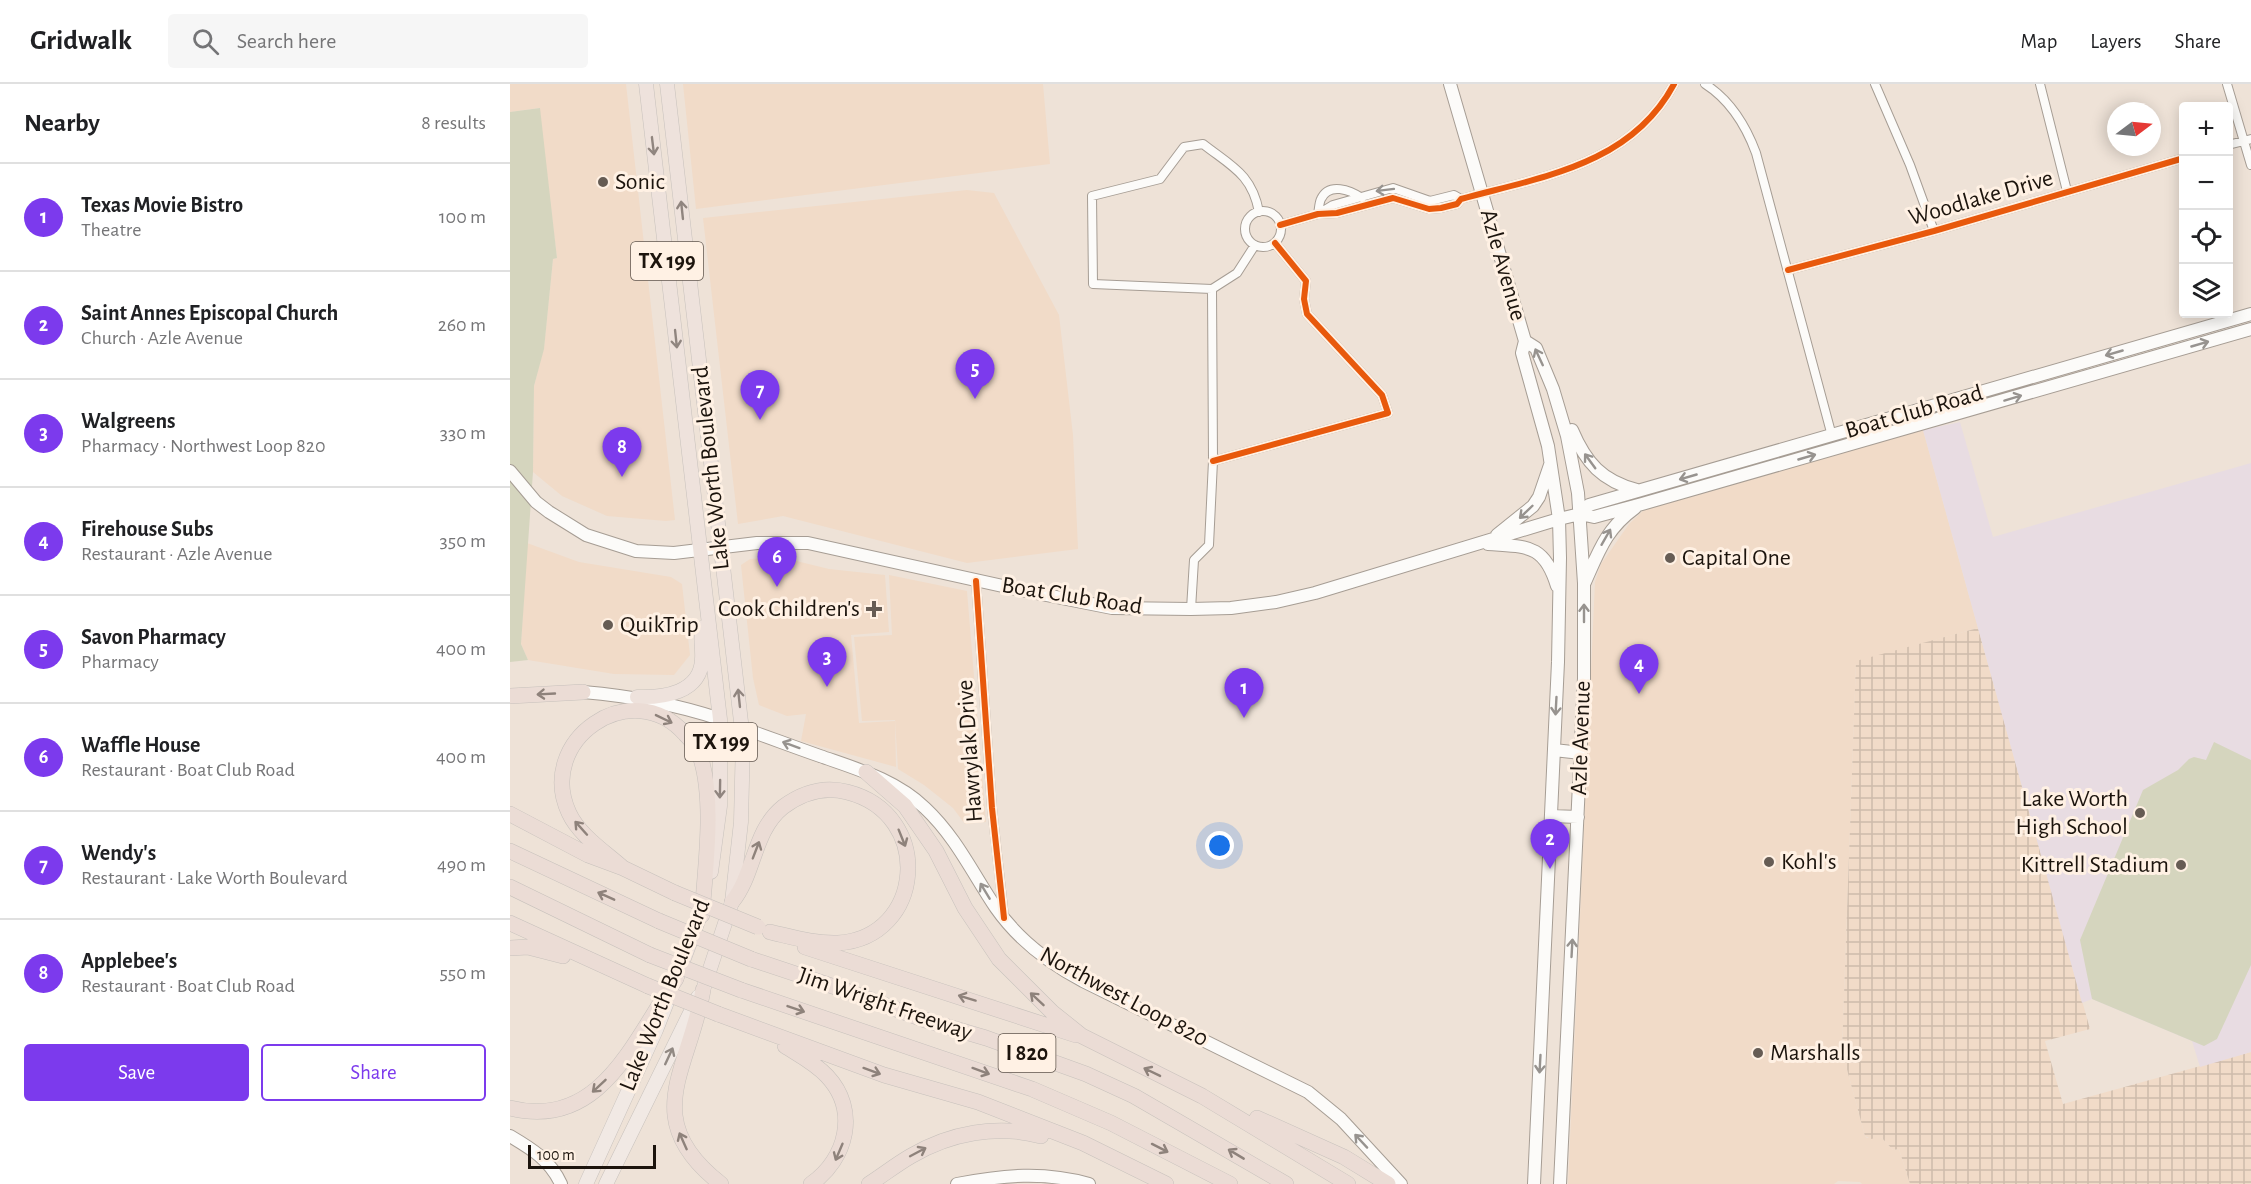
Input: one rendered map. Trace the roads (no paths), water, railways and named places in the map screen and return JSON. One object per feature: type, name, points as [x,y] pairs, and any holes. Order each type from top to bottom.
[{"type":"highway","name":"Lake Worth Boulevard","points":[[665,84],[742,728],[743,793],[732,902],[703,990]]},
{"type":"highway","name":"Lake Worth Boulevard","points":[[646,86],[720,719],[720,806],[717,836],[702,915],[676,979]]},
{"type":"highway","points":[[646,86],[660,95],[670,113]]},
{"type":"highway","points":[[637,697],[670,696],[691,684],[699,673],[702,661],[701,633],[708,620]]},
{"type":"highway","points":[[510,696],[583,692]]},
{"type":"highway","points":[[623,868],[578,826],[564,799],[562,782],[569,751],[593,723],[621,712],[634,711],[668,720],[687,736],[700,755],[705,782],[708,831],[702,915]]},
{"type":"highway","points":[[866,772],[904,806],[936,851],[965,908],[999,959],[1044,1005],[1082,1036]]},
{"type":"highway","points":[[732,902],[739,893],[768,823],[781,809],[794,800],[812,792],[841,790],[873,802],[889,814],[904,839],[908,870],[903,896],[891,916],[868,935],[839,943],[810,940],[764,929]]},
{"type":"highway","points":[[510,814],[588,855],[807,947],[1082,1036],[1202,1096],[1317,1144],[1362,1167],[1388,1184]]},
{"type":"highway","name":"Jim Wright Freeway","points":[[510,850],[659,921],[751,959],[1086,1074],[1134,1096],[1286,1184]]},
{"type":"highway","name":"Jim Wright Freeway","points":[[510,887],[650,955],[741,990],[1032,1089],[1111,1123],[1230,1184]]},
{"type":"highway","points":[[510,922],[648,986],[759,1031],[884,1075],[978,1102],[1083,1143],[1166,1184]]},
{"type":"highway","points":[[510,948],[528,947],[546,951],[570,957],[596,969],[626,976]]},
{"type":"highway","points":[[510,1108],[538,1112],[555,1110],[572,1106],[599,1088],[637,1041],[657,1005],[676,979]]},
{"type":"highway","points":[[703,990],[698,1016],[676,1082],[674,1106],[679,1133],[689,1154],[704,1171],[721,1184]]},
{"type":"highway","points":[[759,1031],[808,1060],[826,1075],[837,1089],[843,1105],[846,1126],[842,1146],[835,1162],[823,1176],[811,1184]]},
{"type":"highway","points":[[1202,1096],[1348,1184]]},
{"type":"highway","points":[[869,1184],[912,1155],[933,1145],[977,1132],[1019,1130],[1060,1141],[1083,1143]]},
{"type":"main road","name":"Azle Avenue","points":[[1450,84],[1525,341],[1522,353],[1542,422],[1559,519],[1560,596],[1534,1184]]},
{"type":"main road","name":"Boat Club Road","points":[[1580,514],[1589,505],[2251,314]]},
{"type":"main road","name":"Boat Club Road","points":[[510,471],[536,502],[586,535],[636,551],[674,553],[757,543],[808,543],[976,581],[1112,608],[1191,609],[1247,606],[1315,593],[1559,519],[1580,514],[1594,517],[1642,504],[2251,329]]},
{"type":"main road","name":"Azle Avenue","points":[[1525,341],[1536,348],[1553,389],[1575,473],[1584,583],[1581,753],[1560,1184]]},
{"type":"main road","points":[[1553,389],[1578,444],[1595,468],[1608,480],[1639,491]]},
{"type":"main road","name":"Azle Avenue","points":[[1480,543],[1498,535],[1533,506],[1539,497],[1550,464]]},
{"type":"main road","points":[[1584,583],[1604,538],[1611,528],[1642,504]]},
{"type":"main road","name":"Azle Avenue","points":[[1480,543],[1526,546],[1537,552],[1547,563],[1560,596]]},
{"type":"main road","points":[[583,692],[637,697],[720,719]]},
{"type":"main road","name":"Northwest Loop 820","points":[[742,728],[866,772],[891,783],[910,795],[942,824],[1004,918],[1031,947],[1065,971],[1308,1092],[1341,1119],[1401,1184]]},
{"type":"main road","points":[[1554,750],[1581,753]]},
{"type":"main road","points":[[1551,816],[1578,817]]},
{"type":"main road","name":"Lake Worth Boulevard","points":[[586,1184],[656,1030],[676,979]]},
{"type":"main road","name":"Lake Worth Boulevard","points":[[606,1184],[703,990]]},
{"type":"main road","points":[[510,1136],[545,1159],[555,1170],[561,1184]]},
{"type":"main road","points":[[957,1184],[996,1177],[1034,1174],[1089,1184]]},
{"type":"street","points":[[1280,225],[1318,214],[1337,213],[1364,200],[1393,198],[1441,208],[1457,204],[1461,199],[1584,165],[1619,145],[1646,122],[1674,84]]},
{"type":"street","points":[[1705,84],[1715,91],[1740,119],[1748,132],[1765,182],[1833,436]]},
{"type":"street","points":[[1875,84],[1910,165],[1934,231]]},
{"type":"street","points":[[2040,84],[2067,191]]},
{"type":"street","points":[[2227,84],[2248,140],[2251,165]]},
{"type":"street","points":[[2233,144],[2248,140]]},
{"type":"street","points":[[1255,245],[1237,273],[1212,289],[1093,284],[1092,196],[1160,179],[1184,147],[1203,144],[1247,178],[1256,194],[1259,212]]},
{"type":"street","name":"Woodlake Drive","points":[[1788,270],[1934,231],[2179,159]]},
{"type":"street","points":[[1318,214],[1321,199],[1327,192],[1336,189],[1347,189],[1364,200]]},
{"type":"street","points":[[1259,212],[1275,216],[1280,225],[1281,232],[1275,243],[1264,247],[1248,240],[1245,228],[1249,218],[1259,212]]},
{"type":"street","points":[[1213,461],[1388,413],[1382,395],[1307,314],[1304,299],[1305,281],[1275,243]]},
{"type":"street","points":[[1191,609],[1194,560],[1209,545],[1213,461],[1212,289]]},
{"type":"street","name":"Hawrylak Drive","points":[[976,581],[992,808],[1004,918]]},
{"type":"place","name":"Sonic","points":[[603,182]]},
{"type":"place","name":"Savon Pharmacy","points":[[975,399]]},
{"type":"place","name":"Wendy's","points":[[760,420]]},
{"type":"place","name":"Applebee's","points":[[622,477]]},
{"type":"place","name":"Capital One","points":[[1670,558]]},
{"type":"place","name":"Waffle House","points":[[777,587]]},
{"type":"place","name":"Cook Children's","points":[[874,609]]},
{"type":"place","name":"QuikTrip","points":[[608,625]]},
{"type":"place","name":"Walgreens","points":[[827,687]]},
{"type":"place","name":"Firehouse Subs","points":[[1639,694]]},
{"type":"place","name":"Texas Movie Bistro","points":[[1244,718]]},
{"type":"place","name":"Lake Worth High School","points":[[2140,813]]},
{"type":"place","name":"Kohl's","points":[[1769,862]]},
{"type":"place","name":"Kittrell Stadium","points":[[2181,865]]},
{"type":"place","name":"Saint Annes Episcopal Church","points":[[1550,869]]},
{"type":"place","name":"Marshalls","points":[[1758,1053]]}]
